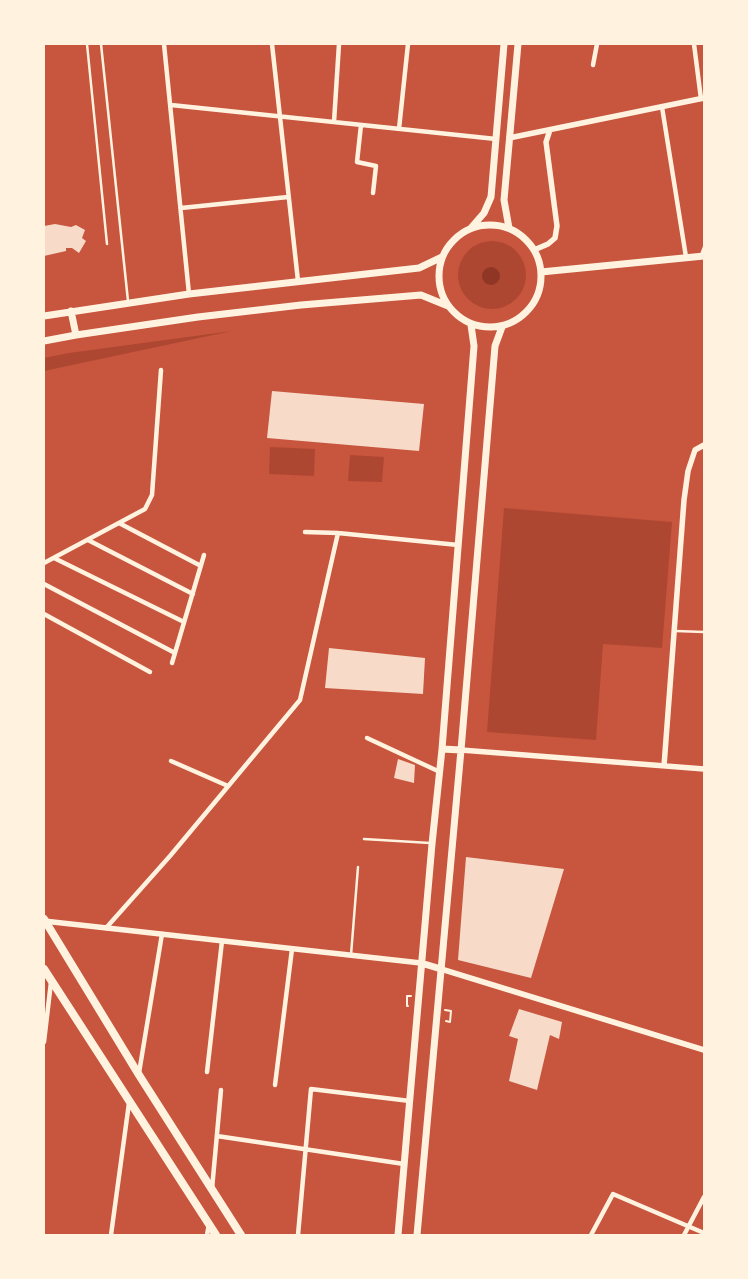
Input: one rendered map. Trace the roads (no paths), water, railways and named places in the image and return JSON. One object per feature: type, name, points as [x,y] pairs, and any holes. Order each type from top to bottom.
[{"type":"main road","points":[[472,228],[484,213],[490,197],[504,44]]},
{"type":"main road","points":[[509,228],[504,200],[518,44]]},
{"type":"main road","points":[[490,225],[509,228],[528,241],[534,250],[541,272],[540,287],[536,300],[521,317],[502,327],[486,328],[471,324],[458,317],[448,306],[439,282],[442,257],[449,244],[459,235],[472,228],[490,225]]},
{"type":"main road","points":[[541,272],[702,256]]},
{"type":"main road","points":[[44,316],[71,310],[189,294],[419,268],[442,257]]},
{"type":"main road","points":[[44,341],[76,334],[301,305],[421,295],[448,306]]},
{"type":"main road","points":[[71,310],[76,334]]},
{"type":"main road","points":[[398,1235],[421,963],[442,748],[474,346],[471,324]]},
{"type":"main road","points":[[417,1235],[462,750],[495,346],[502,327]]},
{"type":"main road","points":[[442,748],[462,750]]},
{"type":"main road","points":[[44,920],[138,1075],[241,1235]]},
{"type":"main road","points":[[421,963],[441,969]]},
{"type":"main road","points":[[44,970],[216,1235]]},
{"type":"street","points":[[164,44],[189,294]]},
{"type":"street","points":[[272,44],[278,116],[298,281]]},
{"type":"street","points":[[334,122],[339,44]]},
{"type":"street","points":[[399,129],[408,44]]},
{"type":"street","points":[[593,64],[597,44]]},
{"type":"street","points":[[509,138],[703,98],[694,44]]},
{"type":"street","points":[[171,105],[496,139]]},
{"type":"street","points":[[662,107],[686,257]]},
{"type":"street","points":[[361,125],[357,162],[376,166],[373,193]]},
{"type":"street","points":[[534,250],[548,244],[555,238],[556,232],[546,142],[550,130]]},
{"type":"street","points":[[181,208],[288,197]]},
{"type":"street","points":[[44,563],[145,509],[152,495],[161,370]]},
{"type":"street","points":[[664,766],[688,471],[696,450],[704,445]]},
{"type":"street","points":[[119,523],[201,566]]},
{"type":"street","points":[[305,532],[338,533],[458,545]]},
{"type":"street","points":[[106,928],[300,700],[338,533]]},
{"type":"street","points":[[88,540],[193,594]]},
{"type":"street","points":[[172,663],[204,555]]},
{"type":"street","points":[[54,558],[184,622]]},
{"type":"street","points":[[44,584],[175,653]]},
{"type":"street","points":[[44,614],[150,672]]},
{"type":"street","points":[[366,738],[440,772]]},
{"type":"street","points":[[462,750],[704,769]]},
{"type":"street","points":[[171,761],[228,786]]},
{"type":"street","points":[[44,920],[421,963]]},
{"type":"street","points":[[138,1075],[162,934]]},
{"type":"street","points":[[207,1072],[222,941]]},
{"type":"street","points":[[275,1085],[292,949]]},
{"type":"street","points":[[441,969],[704,1050]]},
{"type":"street","points":[[44,1042],[51,982]]},
{"type":"street","points":[[298,1235],[310,1089],[410,1101]]},
{"type":"street","points":[[212,1189],[221,1090]]},
{"type":"street","points":[[111,1235],[129,1103]]},
{"type":"street","points":[[217,1136],[404,1164]]},
{"type":"street","points":[[591,1235],[613,1194],[704,1233]]},
{"type":"street","points":[[684,1235],[704,1197]]},
{"type":"street","points":[[207,1235],[209,1224]]},
{"type":"lane","points":[[87,44],[107,244]]},
{"type":"lane","points":[[101,44],[128,303]]},
{"type":"lane","points":[[702,256],[704,246]]},
{"type":"lane","points":[[674,631],[704,632]]},
{"type":"lane","points":[[364,838],[432,844]]},
{"type":"lane","points":[[351,955],[358,867]]}]
